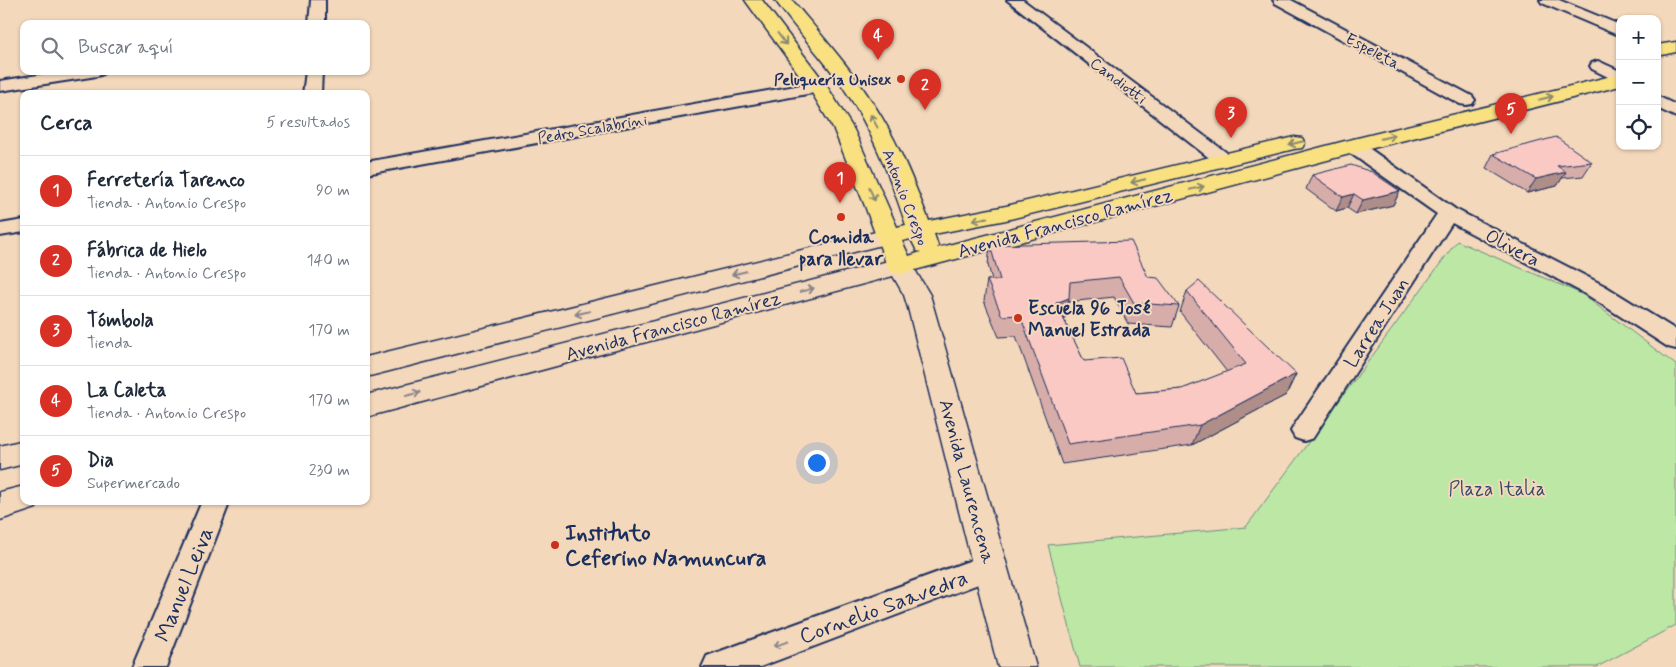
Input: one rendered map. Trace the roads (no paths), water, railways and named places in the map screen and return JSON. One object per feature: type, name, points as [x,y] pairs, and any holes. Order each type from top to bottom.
[{"type":"main road","name":"Antonio Crespo","points":[[753,0],[818,87],[844,130],[900,266]]},
{"type":"main road","name":"Antonio Crespo","points":[[783,0],[844,77],[870,114],[907,191],[930,257]]},
{"type":"main road","name":"Avenida Francisco Ramírez","points":[[888,236],[1006,213],[1616,62]]},
{"type":"main road","name":"Avenida Francisco Ramírez","points":[[900,266],[1353,146],[1616,80]]},
{"type":"street","points":[[317,20],[318,0]]},
{"type":"street","name":"Candiotti","points":[[1014,0],[1224,160]]},
{"type":"street","name":"Espeleta","points":[[1280,0],[1466,100]]},
{"type":"street","points":[[1547,0],[1616,29]]},
{"type":"street","points":[[1598,66],[1616,77]]},
{"type":"street","points":[[0,86],[71,75]]},
{"type":"street","points":[[312,90],[314,75]]},
{"type":"street","name":"Pedro Scalabrini","points":[[370,167],[818,87]]},
{"type":"street","points":[[1661,103],[1676,112]]},
{"type":"street","name":"Olivera","points":[[1353,146],[1448,213],[1596,291],[1676,341]]},
{"type":"street","name":"Larrea Juan","points":[[1304,431],[1448,213]]},
{"type":"street","points":[[0,230],[20,227]]},
{"type":"street","name":"Avenida Francisco Ramírez","points":[[370,366],[888,236]]},
{"type":"street","name":"Antonio Crespo","points":[[917,295],[930,257]]},
{"type":"street","name":"Avenida Francisco Ramírez","points":[[370,405],[900,266]]},
{"type":"street","name":"Antonio Crespo","points":[[900,266],[917,295]]},
{"type":"street","name":"Avenida Laurencena","points":[[917,295],[1017,667]]},
{"type":"street","points":[[0,458],[20,453]]},
{"type":"street","points":[[0,506],[20,500]]},
{"type":"street","name":"Manuel Leiva","points":[[149,667],[214,505]]},
{"type":"street","name":"Cornelio Saavedra","points":[[719,667],[991,566]]},
{"type":"place","name":"La Caleta","points":[[878,60]]},
{"type":"place","name":"Peluquería Unisex","points":[[901,79]]},
{"type":"place","name":"Fábrica de Hielo","points":[[925,110]]},
{"type":"place","name":"Dia","points":[[1511,134]]},
{"type":"place","name":"Tómbola","points":[[1231,138]]},
{"type":"place","name":"Ferretería Tarenco","points":[[840,203]]},
{"type":"place","name":"Comida para llevar","points":[[841,217]]},
{"type":"place","name":"Escuela 96 José Manuel Estrada","points":[[1018,318]]},
{"type":"place","name":"Instituto Ceferino Namuncura","points":[[555,545]]},
{"type":"park label","name":"Plaza Italia","points":[[1497,488]]}]
